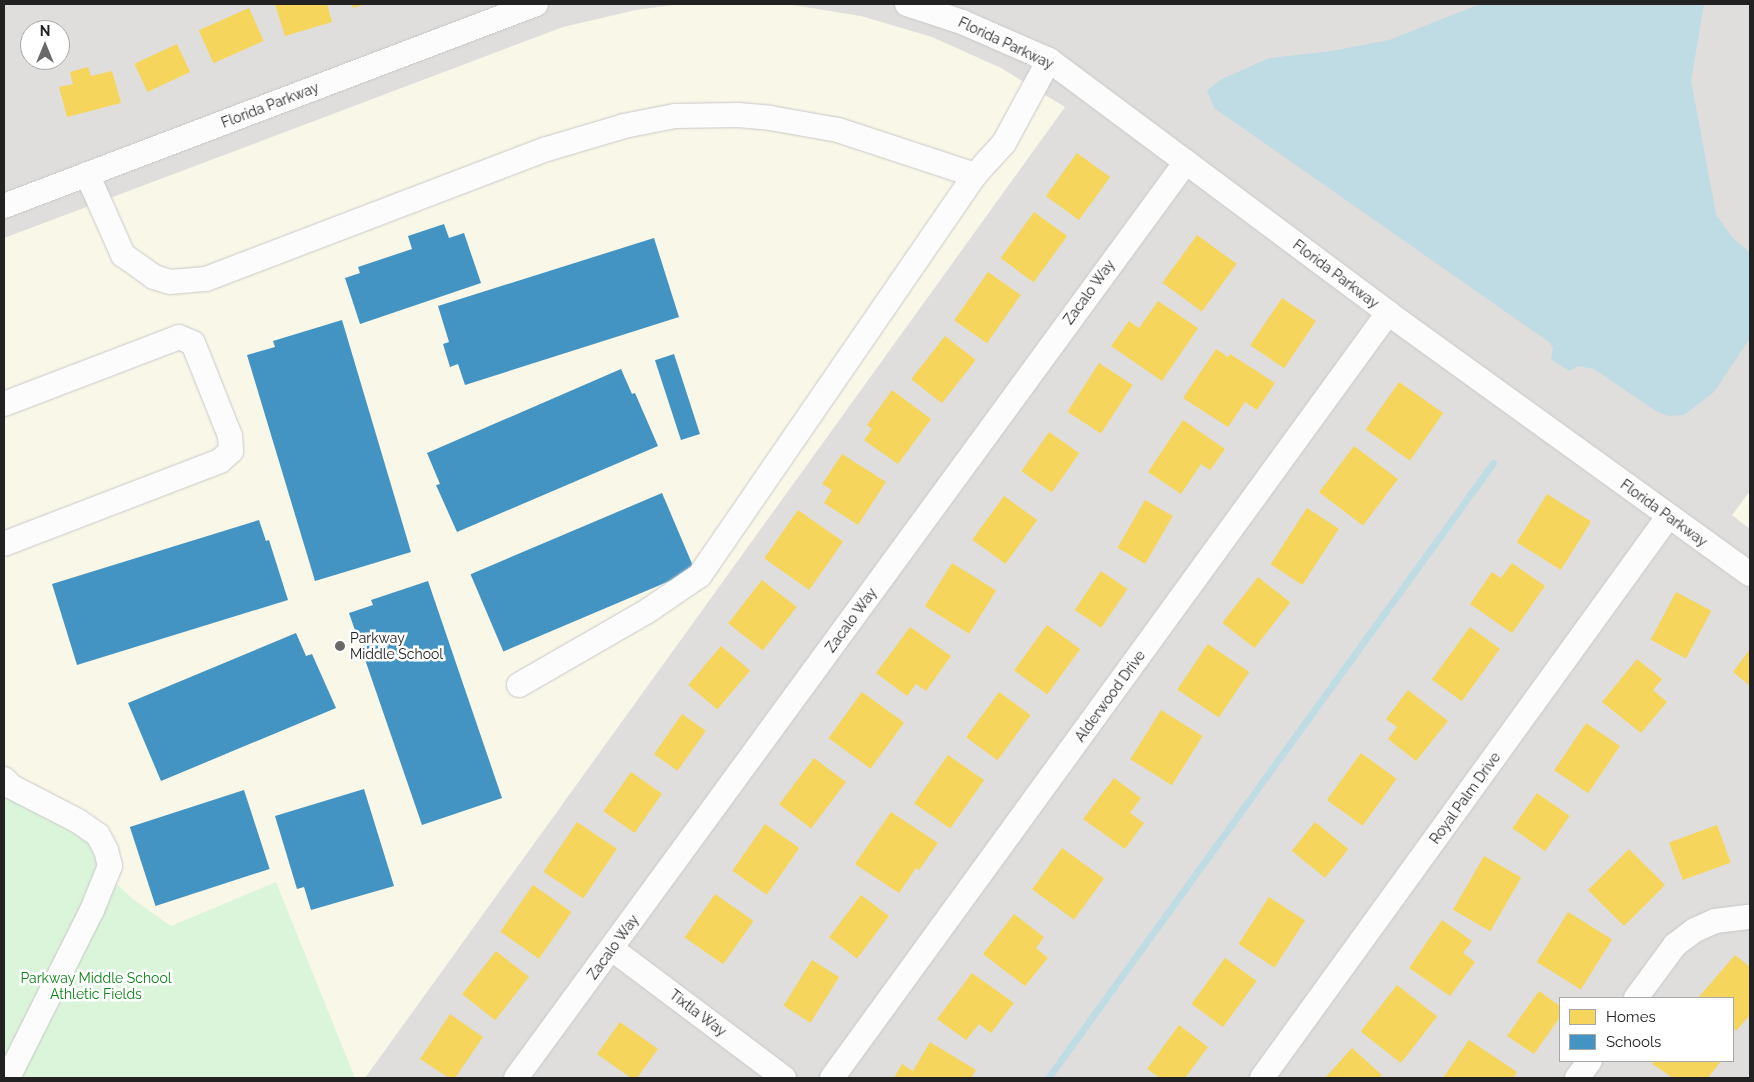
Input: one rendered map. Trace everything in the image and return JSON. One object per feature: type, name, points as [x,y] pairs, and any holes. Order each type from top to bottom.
[{"type":"street","name":"Florida Parkway","points":[[4,206],[536,4]]},
{"type":"street","name":"Florida Parkway","points":[[907,4],[962,22],[1049,60],[1388,313],[1668,517],[1750,574]]},
{"type":"street","points":[[519,685],[646,612],[700,575],[975,175],[1004,143],[1049,60]]},
{"type":"street","points":[[87,174],[123,255],[154,277],[170,282],[206,279],[547,149],[624,126],[675,116],[738,115],[838,130],[975,175]]},
{"type":"street","name":"Zacalo Way","points":[[516,1078],[1186,162]]},
{"type":"street","name":"Alderwood Drive","points":[[832,1078],[1388,313]]},
{"type":"street","points":[[4,404],[179,337],[193,342],[230,436],[231,452],[220,461],[4,544]]},
{"type":"street","name":"Royal Palm Drive","points":[[1262,1078],[1668,517]]},
{"type":"street","points":[[4,779],[12,787],[78,821],[98,834],[106,850],[110,866],[92,910],[8,1078]]},
{"type":"street","points":[[1637,997],[1675,945],[1682,940],[1715,921],[1750,917]]},
{"type":"street","name":"Tixtla Way","points":[[612,949],[784,1078]]},
{"type":"street","points":[[1577,1078],[1589,1062]]},
{"type":"shaded area","points":[[4,4],[1750,4],[1750,1078],[4,1078]]},
{"type":"shaded area","name":"Parkway Middle School","points":[[786,4],[861,16],[932,37],[1001,68],[1065,107],[365,1078],[4,1078],[4,238],[563,27],[636,10],[673,5]]},
{"type":"shaded area","points":[[1750,491],[1750,529],[1732,515]]},
{"type":"green space","name":"Parkway Middle School Athletic Fields","points":[[4,790],[74,826],[101,860],[101,870],[134,900],[171,926],[276,882],[355,1078],[4,1078]]},
{"type":"water","points":[[1480,4],[1704,4],[1691,81],[1716,214],[1731,236],[1750,253],[1750,338],[1714,392],[1684,415],[1669,416],[1656,411],[1594,369],[1578,366],[1569,371],[1551,359],[1553,348],[1549,342],[1214,108],[1207,91],[1220,80],[1269,58],[1332,51],[1389,40]]},
{"type":"building: Homes","points":[[275,4],[327,4],[332,22],[285,36]]},
{"type":"building: Homes","points":[[352,4],[365,4],[353,8]]},
{"type":"building: Homes","points":[[249,8],[264,41],[213,63],[199,30]]},
{"type":"building: Homes","points":[[177,44],[190,72],[148,92],[134,64]]},
{"type":"building: Homes","points":[[88,67],[91,76],[112,71],[121,103],[67,117],[59,87],[73,84],[70,72]]},
{"type":"building: Homes","points":[[1077,153],[1110,177],[1079,220],[1046,196]]},
{"type":"building: Homes","points":[[1034,212],[1067,236],[1034,282],[1000,258]]},
{"type":"building: Homes","points":[[1197,235],[1237,264],[1202,312],[1162,283]]},
{"type":"building: Homes","points":[[988,272],[1021,295],[987,343],[954,320]]},
{"type":"building: Homes","points":[[1282,298],[1316,321],[1284,368],[1250,345]]},
{"type":"building: Homes","points":[[1158,301],[1198,328],[1162,381],[1111,346],[1129,321],[1139,328]]},
{"type":"building: Homes","points":[[945,336],[976,360],[942,403],[911,379]]},
{"type":"building: Homes","points":[[1216,349],[1228,357],[1230,354],[1275,383],[1257,410],[1245,402],[1228,427],[1183,398]]},
{"type":"building: Homes","points":[[1099,363],[1133,385],[1101,433],[1067,412]]},
{"type":"building: Homes","points":[[1399,382],[1443,413],[1410,460],[1366,430]]},
{"type":"building: Homes","points":[[892,390],[931,419],[898,464],[864,440],[872,429],[867,425]]},
{"type":"building: Homes","points":[[1183,420],[1225,449],[1210,470],[1201,464],[1181,494],[1148,472]]},
{"type":"building: Homes","points":[[1049,432],[1079,453],[1052,493],[1021,471]]},
{"type":"building: Homes","points":[[1354,446],[1398,479],[1363,525],[1319,492]]},
{"type":"building: Homes","points":[[842,454],[886,482],[858,525],[824,503],[832,490],[822,484]]},
{"type":"building: Homes","points":[[1547,494],[1591,522],[1561,570],[1517,542]]},
{"type":"building: Homes","points":[[1004,496],[1037,520],[1005,564],[972,540]]},
{"type":"building: Homes","points":[[1145,500],[1173,516],[1145,564],[1118,548]]},
{"type":"building: Homes","points":[[1307,508],[1339,529],[1302,585],[1271,564]]},
{"type":"building: Homes","points":[[798,510],[843,542],[809,590],[764,558]]},
{"type":"building: Homes","points":[[952,563],[996,591],[969,634],[925,606]]},
{"type":"building: Homes","points":[[1512,563],[1545,586],[1512,633],[1470,604],[1492,572],[1501,578]]},
{"type":"building: Homes","points":[[1101,571],[1128,589],[1101,628],[1075,610]]},
{"type":"building: Homes","points":[[1258,577],[1290,602],[1255,648],[1222,623]]},
{"type":"building: Homes","points":[[762,580],[797,607],[763,650],[728,623]]},
{"type":"building: Homes","points":[[1676,592],[1711,611],[1686,658],[1651,640]]},
{"type":"building: Homes","points":[[1047,625],[1080,649],[1047,694],[1014,670]]},
{"type":"building: Homes","points":[[910,627],[951,656],[926,691],[916,684],[907,696],[876,673]]},
{"type":"building: Homes","points":[[1470,627],[1500,649],[1462,701],[1432,680]]},
{"type":"building: Homes","points":[[1208,644],[1249,672],[1219,718],[1177,690]]},
{"type":"building: Homes","points":[[721,646],[750,670],[717,709],[688,685]]},
{"type":"building: Homes","points":[[1750,649],[1750,686],[1733,672]]},
{"type":"building: Homes","points":[[1637,659],[1662,679],[1653,690],[1667,702],[1641,733],[1602,702]]},
{"type":"building: Homes","points":[[1408,690],[1448,721],[1416,761],[1388,739],[1397,727],[1386,719]]},
{"type":"building: Homes","points":[[862,692],[904,723],[871,769],[828,738]]},
{"type":"building: Homes","points":[[999,692],[1031,715],[998,760],[966,737]]},
{"type":"building: Homes","points":[[1161,710],[1203,736],[1172,785],[1130,759]]},
{"type":"building: Homes","points":[[682,714],[706,731],[678,771],[654,754]]},
{"type":"building: Homes","points":[[1586,723],[1620,746],[1588,793],[1554,770]]},
{"type":"building: Homes","points":[[1361,753],[1397,779],[1363,826],[1327,800]]},
{"type":"building: Homes","points":[[948,755],[984,780],[950,829],[914,803]]},
{"type":"building: Homes","points":[[814,758],[846,782],[811,828],[779,804]]},
{"type":"building: Homes","points":[[631,772],[662,794],[635,833],[603,811]]},
{"type":"building: Homes","points":[[1114,778],[1141,798],[1130,813],[1144,823],[1125,849],[1083,819]]},
{"type":"building: Homes","points":[[1537,793],[1570,816],[1545,851],[1512,828]]},
{"type":"building: Homes","points":[[891,812],[938,843],[919,870],[916,868],[899,893],[855,864]]},
{"type":"building: Homes","points":[[577,822],[617,849],[583,899],[543,872]]},
{"type":"building: Homes","points":[[1315,822],[1348,849],[1325,878],[1292,851]]},
{"type":"building: Homes","points":[[765,824],[799,848],[767,895],[732,871]]},
{"type":"building: Homes","points":[[1717,825],[1731,863],[1683,880],[1669,842]]},
{"type":"building: Homes","points":[[1062,848],[1104,879],[1074,920],[1032,889]]},
{"type":"building: Homes","points":[[1629,849],[1665,885],[1624,926],[1588,890]]},
{"type":"building: Homes","points":[[1484,856],[1521,878],[1490,931],[1453,910]]},
{"type":"building: Homes","points":[[533,885],[572,912],[539,959],[500,932]]},
{"type":"building: Homes","points":[[715,894],[754,921],[723,964],[685,937]]},
{"type":"building: Homes","points":[[861,895],[889,916],[857,958],[829,937]]},
{"type":"building: Homes","points":[[1269,897],[1305,920],[1275,967],[1239,944]]},
{"type":"building: Homes","points":[[1568,912],[1612,940],[1581,990],[1537,962]]},
{"type":"building: Homes","points":[[1014,914],[1044,937],[1036,948],[1048,958],[1025,986],[983,954]]},
{"type":"building: Homes","points":[[1442,920],[1472,941],[1463,953],[1475,962],[1450,996],[1409,968]]},
{"type":"building: Homes","points":[[496,951],[529,977],[495,1020],[462,994]]},
{"type":"building: Homes","points":[[1735,955],[1750,967],[1750,1015],[1736,1031],[1734,1028],[1734,997],[1699,997]]},
{"type":"building: Homes","points":[[1225,958],[1257,981],[1223,1027],[1191,1004]]},
{"type":"building: Homes","points":[[812,960],[839,977],[811,1023],[783,1006]]},
{"type":"building: Homes","points":[[972,973],[1014,1003],[991,1033],[979,1024],[966,1040],[937,1019]]},
{"type":"building: Homes","points":[[1397,985],[1437,1016],[1401,1063],[1361,1031]]},
{"type":"building: Homes","points":[[1539,991],[1559,1005],[1559,1018],[1534,1054],[1507,1036]]},
{"type":"building: Homes","points":[[450,1014],[483,1037],[455,1078],[449,1078],[420,1059]]},
{"type":"building: Homes","points":[[620,1022],[658,1049],[637,1078],[631,1078],[597,1054]]},
{"type":"building: Homes","points":[[1179,1025],[1208,1047],[1185,1078],[1160,1078],[1147,1069]]},
{"type":"building: Homes","points":[[1469,1040],[1517,1072],[1513,1078],[1443,1078]]},
{"type":"building: Homes","points":[[930,1042],[976,1070],[971,1078],[894,1078],[902,1064],[913,1071]]},
{"type":"building: Homes","points":[[1352,1048],[1382,1075],[1379,1078],[1325,1078]]},
{"type":"building: Homes","points":[[1653,1062],[1720,1062],[1708,1078],[1673,1078],[1652,1064]]},
{"type":"building: Schools","points":[[444,224],[449,238],[464,233],[481,283],[360,324],[345,278],[360,273],[358,267],[412,249],[408,236]]},
{"type":"building: Schools","points":[[654,238],[679,317],[465,385],[458,364],[450,367],[443,344],[449,342],[438,306]]},
{"type":"building: Schools","points":[[342,320],[411,552],[315,581],[247,355],[275,347],[273,341]]},
{"type":"building: Schools","points":[[674,354],[700,434],[681,440],[655,360]]},
{"type":"building: Schools","points":[[621,369],[632,394],[635,393],[658,446],[457,532],[436,485],[440,484],[427,453]]},
{"type":"building: Schools","points":[[662,493],[695,570],[503,652],[471,574]]},
{"type":"building: Schools","points":[[259,520],[266,541],[269,540],[288,600],[77,665],[52,584]]},
{"type":"building: Schools","points":[[428,581],[502,798],[422,825],[349,613],[373,605],[371,600]]},
{"type":"building: Schools","points":[[296,633],[306,656],[312,654],[336,708],[161,781],[128,703]]},
{"type":"building: Schools","points":[[364,789],[394,886],[311,910],[304,887],[297,889],[275,816]]},
{"type":"building: Schools","points":[[244,790],[270,869],[156,906],[130,827]]},
{"type":"waterway","points":[[1048,1078],[1493,463]]},
{"type":"place","name":"Parkway Middle School","points":[[340,646]]}]
